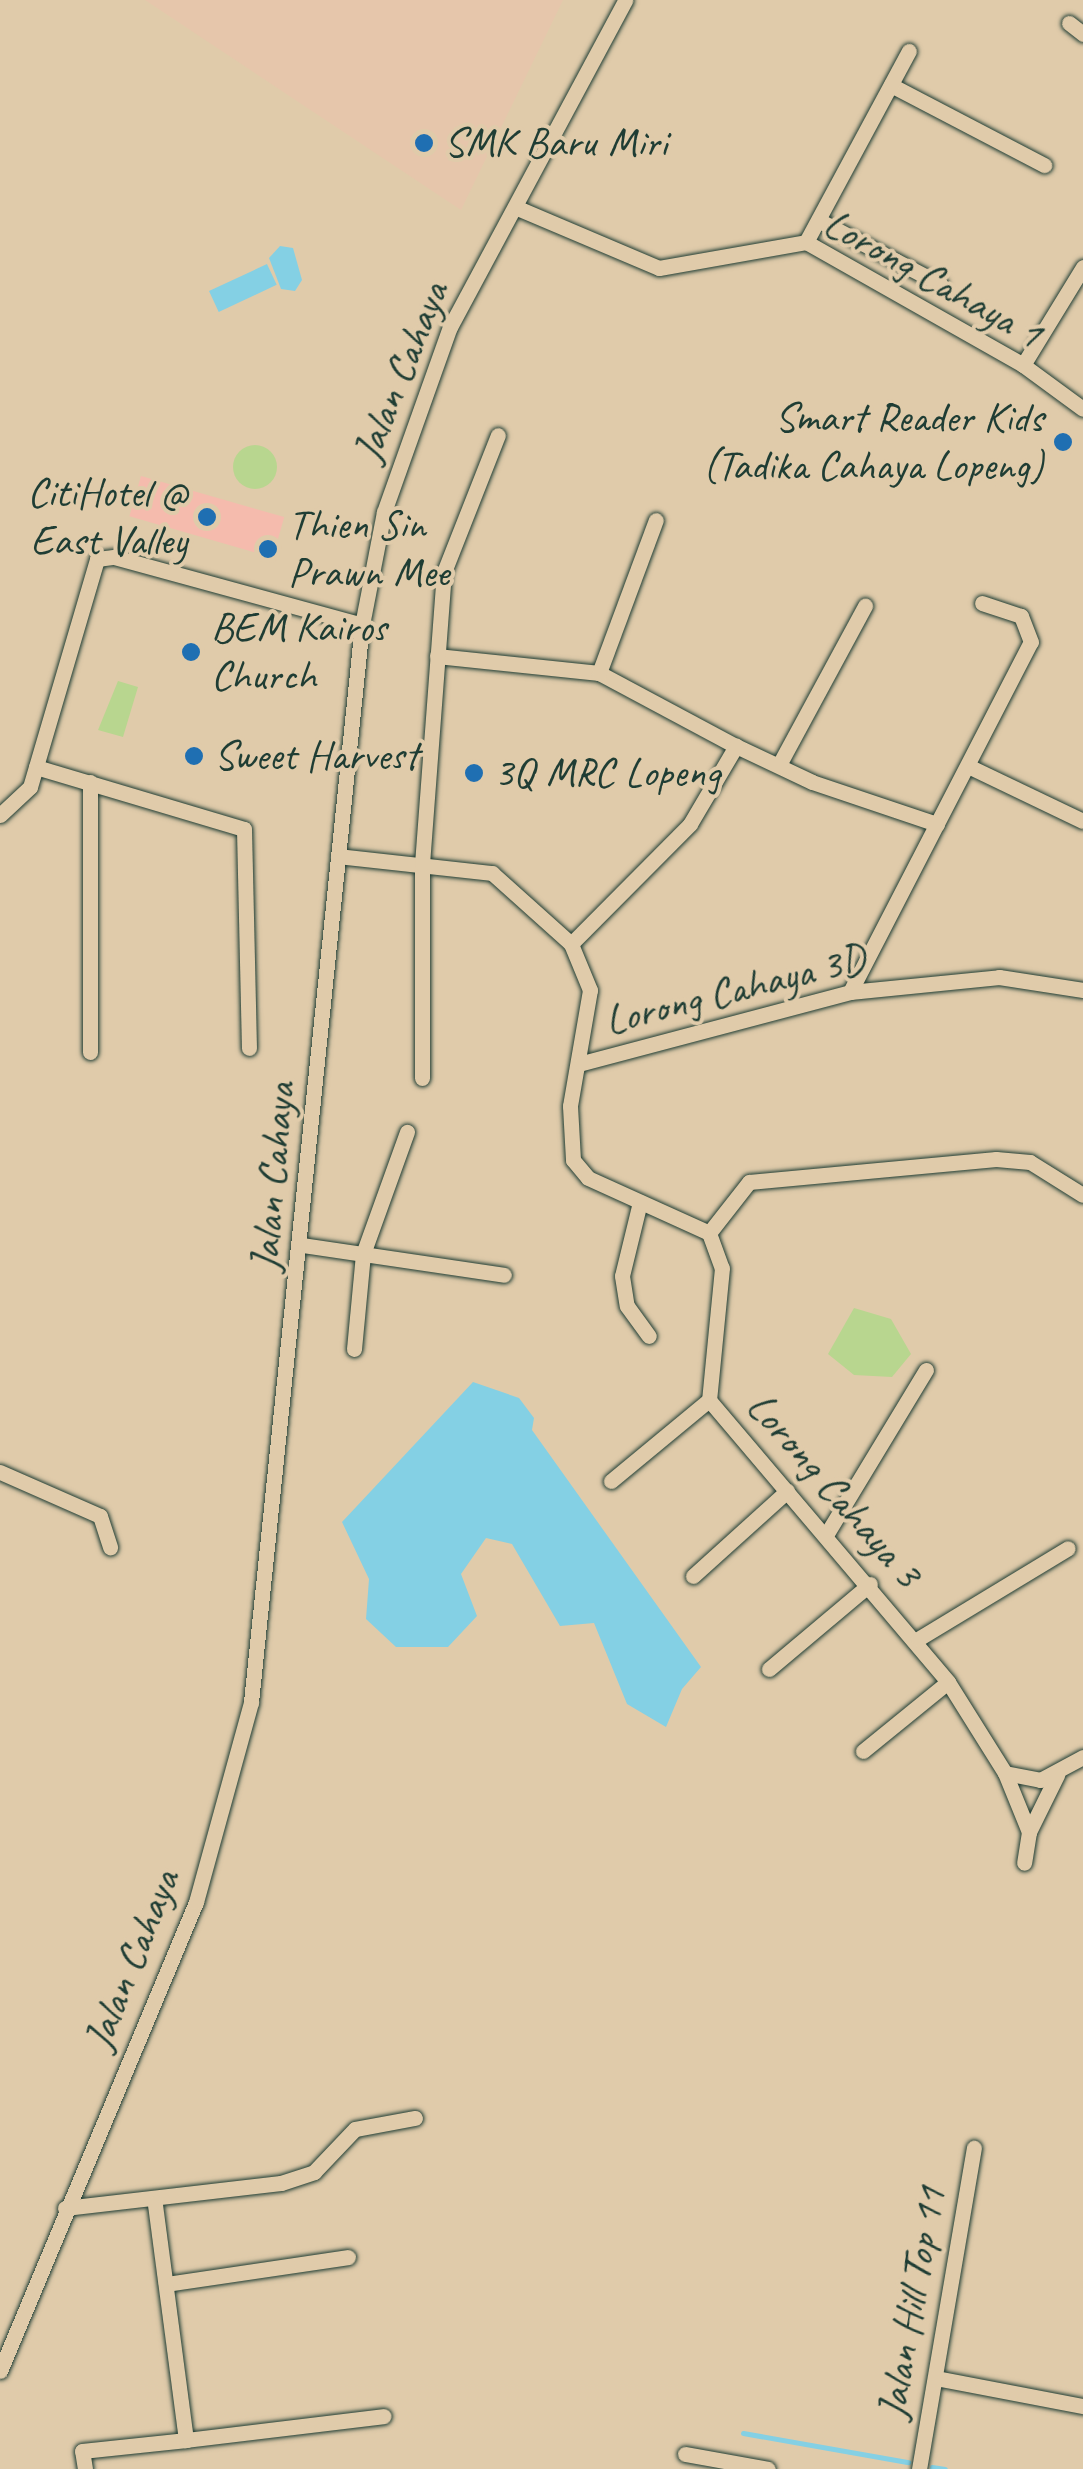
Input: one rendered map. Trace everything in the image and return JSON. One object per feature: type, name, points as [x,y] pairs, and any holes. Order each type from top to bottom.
[{"type":"street","name":"Jalan Cahaya","points":[[0,2372],[4,2351],[196,1902],[240,1755],[266,1604],[362,625],[415,410],[515,207],[625,0]]},
{"type":"street","points":[[1068,23],[1083,34]]},
{"type":"street","points":[[806,242],[909,50]]},
{"type":"street","points":[[891,84],[1044,165]]},
{"type":"street","name":"Lorong Cahaya 1","points":[[515,207],[658,268],[806,242],[1023,365],[1083,410]]},
{"type":"street","points":[[820,221],[940,284]]},
{"type":"street","points":[[1023,365],[1083,266]]},
{"type":"street","points":[[422,1078],[422,864],[444,572],[498,434]]},
{"type":"street","points":[[599,672],[656,520]]},
{"type":"street","points":[[0,815],[30,786],[97,559],[114,557],[362,625]]},
{"type":"street","points":[[850,992],[1030,642],[1020,616],[982,602]]},
{"type":"street","points":[[780,763],[866,606]]},
{"type":"street","points":[[436,656],[599,672],[812,782],[937,824]]},
{"type":"street","points":[[571,944],[690,824],[736,746]]},
{"type":"street","points":[[968,766],[1083,820]]},
{"type":"street","points":[[36,767],[244,829],[249,1048]]},
{"type":"street","points":[[90,782],[90,1052]]},
{"type":"street","points":[[338,856],[492,873],[571,944],[590,990],[582,1063],[570,1106],[573,1160],[588,1178],[710,1234],[749,1182],[996,1159],[1030,1162],[1083,1195]]},
{"type":"street","name":"Lorong Cahaya 3D","points":[[582,1063],[850,992],[999,977],[1081,988]]},
{"type":"street","points":[[354,1349],[363,1254],[407,1132]]},
{"type":"street","points":[[640,1202],[622,1276],[628,1306],[649,1336]]},
{"type":"street","name":"Lorong Cahaya 3","points":[[710,1234],[722,1268],[709,1400],[918,1639],[1005,1773],[1030,1832]]},
{"type":"street","points":[[302,1245],[504,1275]]},
{"type":"street","points":[[826,1535],[926,1370]]},
{"type":"street","points":[[611,1481],[709,1400]]},
{"type":"street","points":[[0,1472],[100,1516],[110,1547]]},
{"type":"street","points":[[692,1576],[787,1491]]},
{"type":"street","points":[[918,1639],[1068,1548]]},
{"type":"street","points":[[769,1669],[870,1584]]},
{"type":"street","points":[[864,1750],[948,1682]]},
{"type":"street","points":[[1024,1863],[1030,1832],[1057,1775],[1083,1757]]},
{"type":"street","points":[[1005,1773],[1057,1775]]},
{"type":"street","points":[[65,2208],[155,2203],[294,2179],[314,2172],[355,2129],[414,2118]]},
{"type":"street","name":"Jalan Hill Top 11","points":[[919,2469],[974,2148]]},
{"type":"street","points":[[155,2203],[186,2440]]},
{"type":"street","points":[[166,2284],[348,2257]]},
{"type":"street","points":[[936,2378],[1083,2406]]},
{"type":"street","points":[[84,2469],[82,2451],[384,2416]]},
{"type":"street","points":[[684,2454],[768,2469]]},
{"type":"shaded area","name":"SMK Baru Miri","points":[[145,0],[563,0],[461,210]]},
{"type":"green space","points":[[255,445],[270,452],[277,467],[270,482],[255,489],[240,482],[233,467],[240,452]]},
{"type":"green space","points":[[118,681],[138,687],[123,737],[98,730]]},
{"type":"green space","points":[[854,1308],[891,1319],[911,1354],[892,1377],[854,1375],[828,1354]]},
{"type":"water","points":[[280,246],[293,248],[302,280],[295,291],[281,289],[269,258]]},
{"type":"water","points":[[267,264],[277,285],[219,312],[209,291]]},
{"type":"water","points":[[473,1382],[519,1398],[534,1418],[532,1430],[701,1667],[682,1689],[666,1727],[627,1704],[594,1623],[560,1626],[512,1544],[486,1538],[461,1574],[477,1616],[448,1647],[396,1647],[366,1619],[369,1579],[342,1522]]},
{"type":"building","name":"CitiHotel @ East Valley","points":[[141,476],[284,517],[273,557],[129,516]]},
{"type":"waterway","points":[[743,2433],[908,2462]]},
{"type":"waterway","points":[[932,2467],[945,2469]]},
{"type":"place","name":"SMK Baru Miri","points":[[424,143]]},
{"type":"place","name":"Smart Reader Kids (Tadika Cahaya Lopeng)","points":[[1063,442]]},
{"type":"place","name":"CitiHotel @ East Valley","points":[[207,517]]},
{"type":"place","name":"Thien Sin Prawn Mee","points":[[268,549]]},
{"type":"place","name":"BEM Kairos Church","points":[[191,652]]},
{"type":"place","name":"Sweet Harvest","points":[[194,756]]},
{"type":"place","name":"3Q MRC Lopeng","points":[[474,773]]}]
